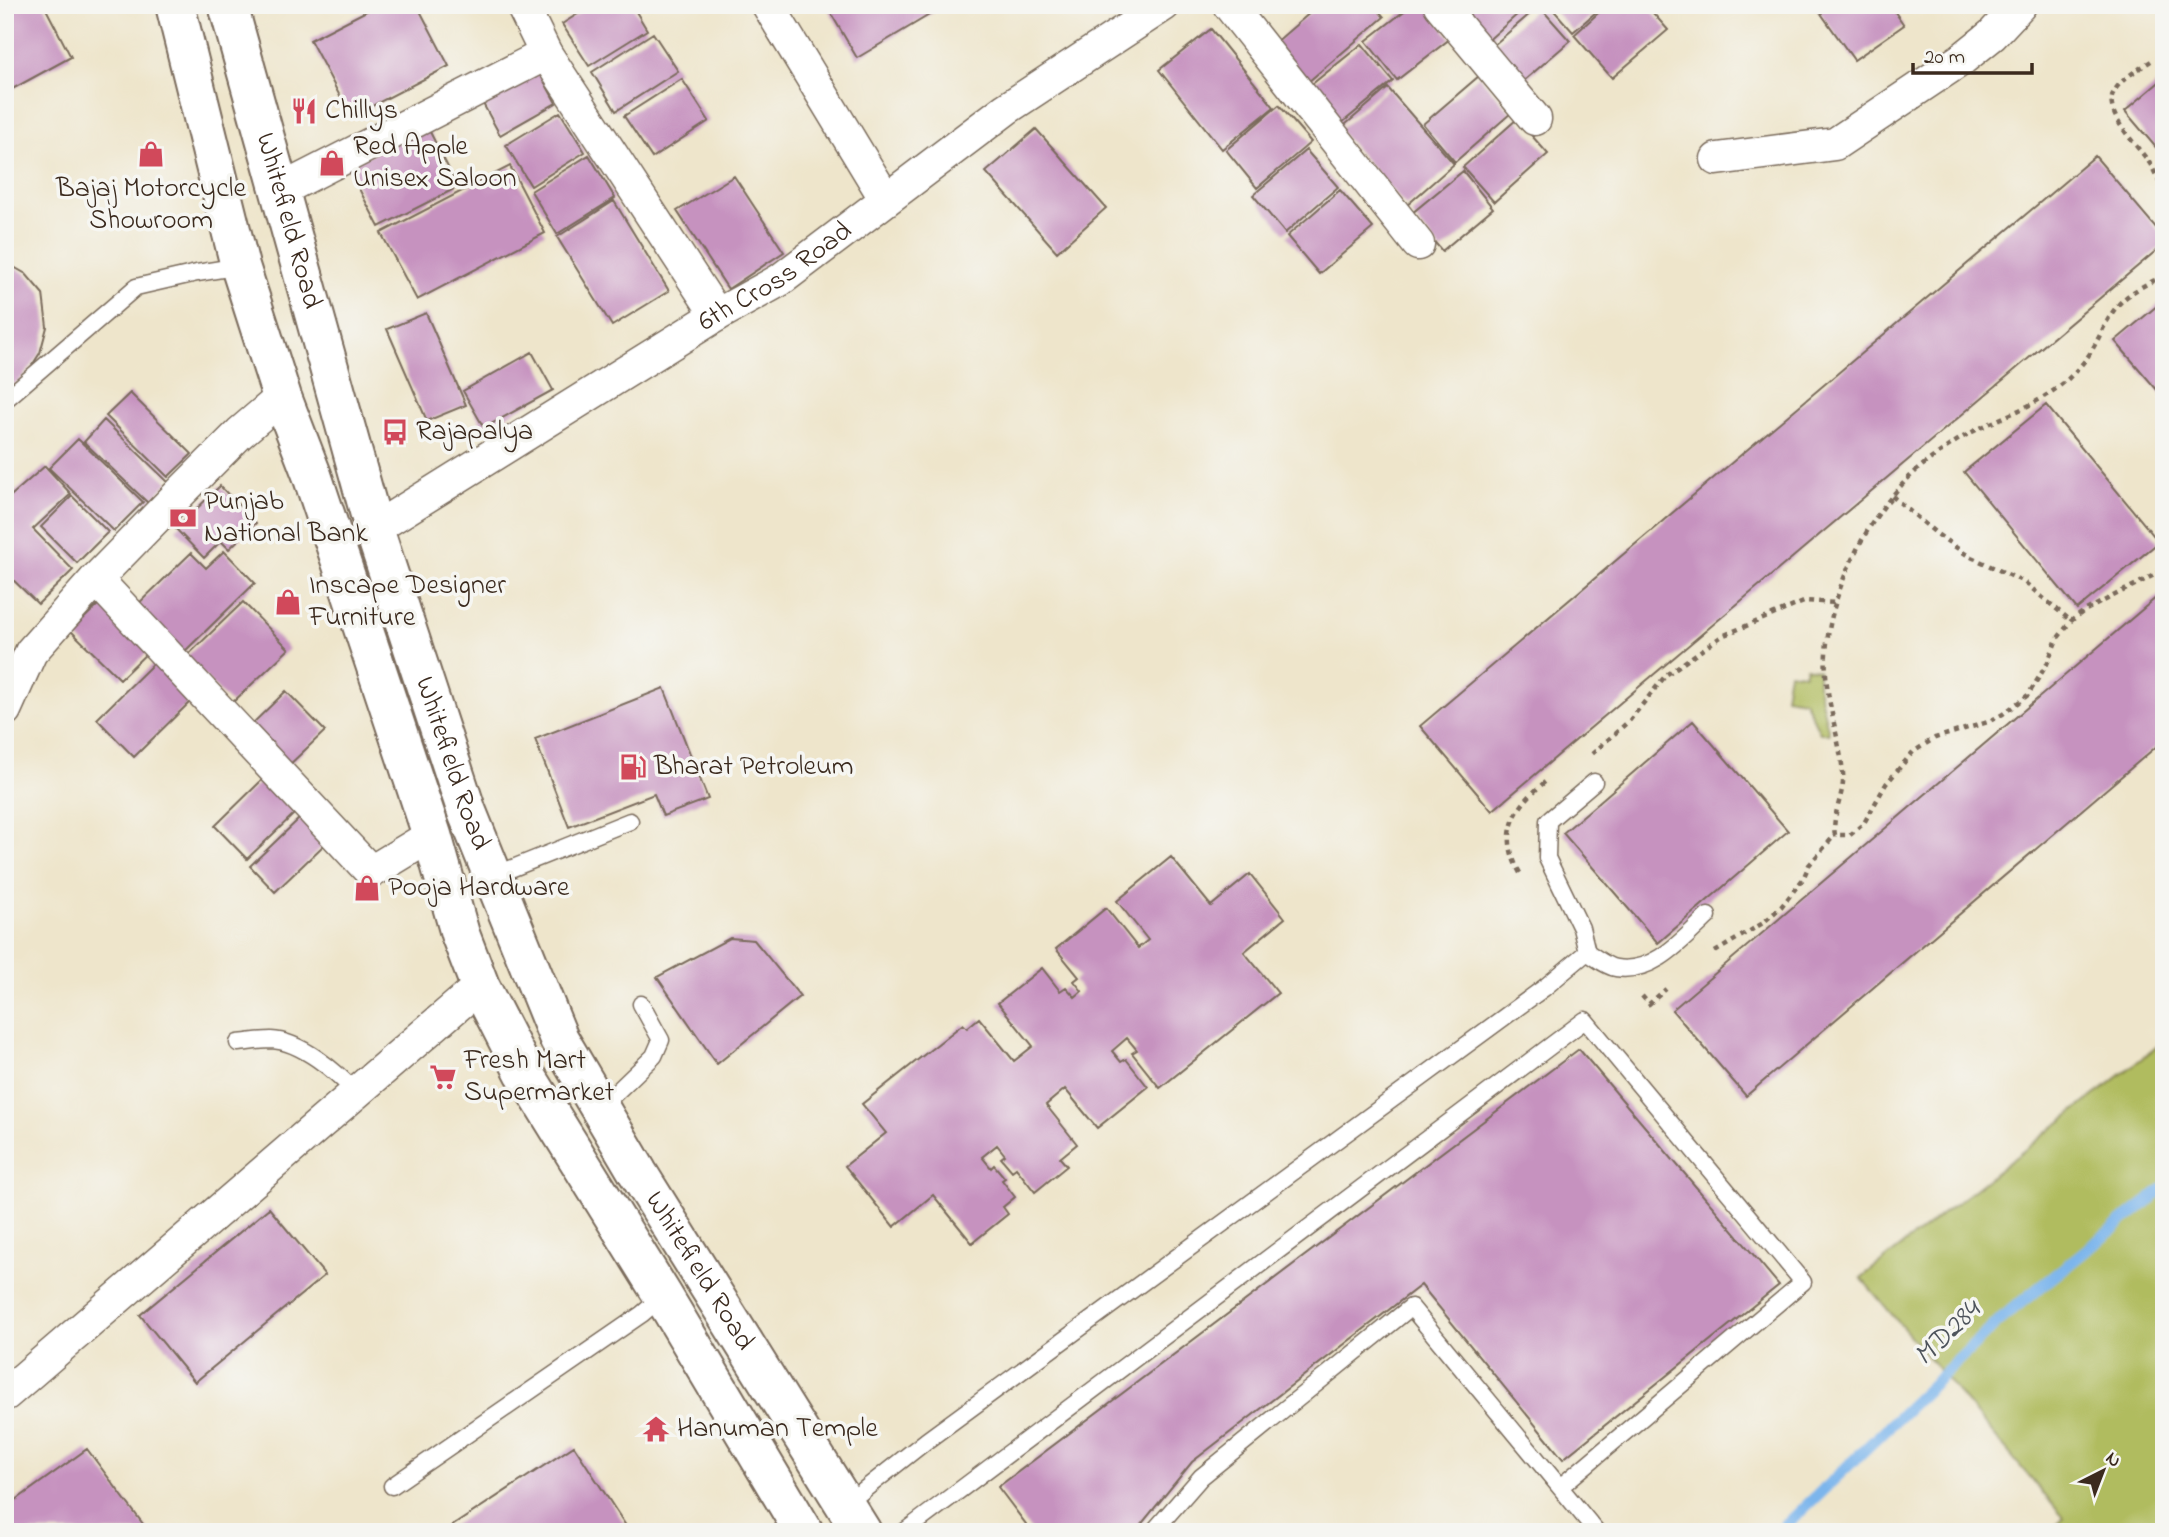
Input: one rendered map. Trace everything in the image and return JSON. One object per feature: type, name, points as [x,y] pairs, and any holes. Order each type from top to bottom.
[{"type":"main road","name":"Whitefield Road","points":[[176,5],[240,266],[432,835],[460,934],[480,986],[523,1072],[663,1296],[804,1532]]},
{"type":"main road","name":"Whitefield Road","points":[[228,5],[374,529],[467,813],[559,1039],[780,1402],[854,1518]]},
{"type":"street","points":[[768,5],[885,198]]},
{"type":"street","name":"6th Cross Road","points":[[374,529],[717,315],[780,280],[1006,109],[1164,5]]},
{"type":"street","points":[[1229,5],[1418,244]]},
{"type":"street","points":[[1440,5],[1535,119]]},
{"type":"street","points":[[1717,159],[1835,144],[1962,59],[1992,35],[2020,5]]},
{"type":"street","points":[[528,7],[546,54],[717,315]]},
{"type":"street","points":[[279,191],[546,54]]},
{"type":"street","points":[[5,710],[31,652],[96,579],[240,433],[282,397]]},
{"type":"street","points":[[96,579],[371,872],[432,835]]},
{"type":"street","points":[[6,1394],[480,986]]},
{"type":"lane","points":[[5,400],[136,287],[240,266]]},
{"type":"lane","points":[[1594,782],[1548,821],[1548,858],[1581,928],[1587,953],[1615,968],[1633,967],[1658,960],[1708,916]]},
{"type":"lane","points":[[493,876],[629,821]]},
{"type":"lane","points":[[854,1518],[926,1441],[1544,988],[1587,953]]},
{"type":"lane","points":[[600,1108],[654,1056],[661,1040],[640,1004]]},
{"type":"lane","points":[[904,1532],[1585,1020],[1803,1282],[1560,1487]]},
{"type":"lane","points":[[238,1043],[274,1040],[305,1051],[328,1066],[356,1093]]},
{"type":"lane","points":[[392,1486],[642,1314],[663,1296]]},
{"type":"lane","points":[[1153,1532],[1200,1477],[1411,1307],[1597,1532]]},
{"type":"path","points":[[2151,61],[2133,73],[2112,94],[2111,105],[2116,118],[2151,166],[2164,192]]},
{"type":"path","points":[[2164,276],[2123,301],[2108,319],[2091,352],[2068,379],[2030,406],[1963,437],[1926,462],[1892,496],[1856,548],[1836,603],[1826,653],[1834,731],[1844,786],[1833,827],[1835,835],[1850,835],[1864,824],[1886,784],[1913,752],[1957,729],[1988,722],[2028,695],[2047,664],[2057,639],[2071,621],[2096,604],[2164,570]]},
{"type":"path","points":[[1892,496],[1967,555],[2024,582],[2071,621]]},
{"type":"path","points":[[1582,760],[1593,754],[1630,720],[1666,675],[1722,636],[1806,601],[1836,603]]},
{"type":"path","points":[[1521,875],[1514,863],[1510,847],[1515,814],[1530,794],[1548,780]]},
{"type":"green space","points":[[1806,667],[1818,670],[1818,687],[1829,733],[1820,733],[1804,700],[1785,697],[1789,672],[1804,674]]},
{"type":"green space","points":[[2164,1041],[2164,1532],[2050,1532],[2064,1518],[1861,1278]]},
{"type":"building","points":[[5,5],[44,5],[71,57],[5,93]]},
{"type":"building","points":[[378,5],[417,5],[449,66],[351,117],[310,40]]},
{"type":"building","points":[[592,5],[632,5],[647,30],[589,66],[562,24]]},
{"type":"building","points":[[826,5],[946,5],[857,58]]},
{"type":"building","points":[[1319,5],[1374,5],[1384,17],[1308,82],[1275,43]]},
{"type":"building","points":[[1412,5],[1425,5],[1451,38],[1397,80],[1366,41]]},
{"type":"building","points":[[1457,5],[1528,5],[1484,44]]},
{"type":"building","points":[[1549,5],[1604,5],[1573,32]]},
{"type":"building","points":[[1607,5],[1646,5],[1668,30],[1612,78],[1574,35]]},
{"type":"building","points":[[1815,5],[1890,5],[1904,25],[1854,60]]},
{"type":"building","points":[[1539,6],[1570,41],[1519,85],[1488,50]]},
{"type":"building","points":[[1211,29],[1274,107],[1222,149],[1159,70]]},
{"type":"building","points":[[653,33],[678,71],[616,111],[592,72]]},
{"type":"building","points":[[1362,44],[1393,81],[1337,127],[1306,89]]},
{"type":"building","points":[[537,68],[556,103],[500,135],[481,100]]},
{"type":"building","points":[[1479,76],[1511,113],[1455,162],[1423,124]]},
{"type":"building","points":[[2164,78],[2164,157],[2125,111]]},
{"type":"building","points":[[682,79],[709,121],[652,158],[624,116]]},
{"type":"building","points":[[1388,88],[1454,164],[1406,206],[1339,130]]},
{"type":"building","points":[[1279,105],[1311,142],[1257,188],[1226,150]]},
{"type":"building","points":[[560,112],[585,152],[531,186],[506,145]]},
{"type":"building","points":[[1517,119],[1548,154],[1494,202],[1463,167]]},
{"type":"building","points":[[427,126],[458,187],[379,227],[347,166]]},
{"type":"building","points":[[1036,129],[1106,208],[1057,252],[986,172]]},
{"type":"building","points":[[1306,150],[1338,187],[1285,233],[1253,195]]},
{"type":"building","points":[[589,155],[615,198],[557,234],[531,191]]},
{"type":"building","points":[[2095,156],[2164,237],[2164,244],[1492,811],[1420,726]]},
{"type":"building","points":[[510,166],[545,233],[417,300],[381,233]]},
{"type":"building","points":[[1463,171],[1493,208],[1442,251],[1411,214]]},
{"type":"building","points":[[734,176],[784,252],[728,289],[677,211]]},
{"type":"building","points":[[1340,190],[1373,228],[1319,274],[1287,236]]},
{"type":"building","points":[[614,201],[669,291],[612,326],[557,237]]},
{"type":"building","points":[[5,262],[26,274],[43,294],[47,327],[40,353],[31,367],[18,382],[5,388]]},
{"type":"building","points":[[2164,300],[2164,398],[2115,341]]},
{"type":"building","points":[[426,313],[466,405],[427,421],[387,329]]},
{"type":"building","points":[[532,352],[553,390],[484,428],[463,391]]},
{"type":"building","points":[[130,393],[192,454],[168,477],[106,416]]},
{"type":"building","points":[[2046,405],[2159,542],[2077,609],[1964,472]]},
{"type":"building","points":[[104,420],[168,482],[148,503],[84,442]]},
{"type":"building","points":[[78,439],[143,502],[114,531],[49,468]]},
{"type":"building","points":[[45,466],[71,494],[33,529],[73,570],[38,604],[5,572],[5,501]]},
{"type":"building","points":[[220,486],[256,523],[229,549],[221,541],[204,558],[176,529]]},
{"type":"building","points":[[72,496],[108,532],[77,563],[41,527]]},
{"type":"building","points":[[224,551],[255,583],[181,655],[135,607],[191,553],[206,568]]},
{"type":"building","points":[[2164,591],[2164,740],[1746,1096],[1672,1010]]},
{"type":"building","points":[[104,599],[152,648],[120,679],[71,631]]},
{"type":"building","points":[[243,602],[289,649],[231,704],[186,657]]},
{"type":"building","points":[[158,659],[195,697],[134,757],[97,719]]},
{"type":"building","points":[[664,688],[708,799],[663,816],[654,794],[569,827],[535,739]]},
{"type":"building","points":[[286,691],[325,731],[286,768],[248,728]]},
{"type":"building","points":[[1693,721],[1788,831],[1658,943],[1563,833]]},
{"type":"building","points":[[263,779],[295,813],[247,859],[215,826]]},
{"type":"building","points":[[300,818],[325,844],[275,892],[250,866]]},
{"type":"building","points":[[1171,857],[1211,906],[1250,874],[1285,918],[1244,952],[1278,993],[1160,1088],[1132,1053],[1137,1050],[1127,1038],[1112,1051],[1121,1062],[1126,1059],[1148,1087],[1097,1128],[1065,1089],[1046,1105],[1077,1144],[1060,1158],[1067,1166],[1035,1192],[1016,1168],[1012,1171],[1001,1158],[1005,1155],[997,1145],[982,1157],[991,1168],[994,1165],[1005,1178],[1002,1180],[1015,1197],[1003,1207],[1008,1214],[972,1243],[933,1195],[894,1227],[845,1166],[886,1133],[862,1104],[963,1024],[967,1028],[979,1018],[1014,1061],[1033,1046],[998,1003],[1042,968],[1060,991],[1066,987],[1075,997],[1082,991],[1074,981],[1079,977],[1056,949],[1106,908],[1138,948],[1148,940],[1117,901]]},
{"type":"building","points":[[730,938],[754,940],[800,996],[717,1064],[657,977]]},
{"type":"building","points":[[1579,1049],[1779,1285],[1563,1459],[1421,1285],[1192,1462],[1135,1532],[1032,1532],[998,1487]]},
{"type":"building","points":[[269,1208],[325,1275],[195,1382],[140,1315]]},
{"type":"building","points":[[574,1446],[630,1532],[443,1532]]},
{"type":"building","points":[[87,1449],[149,1532],[5,1532],[5,1508]]},
{"type":"waterway","name":"MD284","points":[[1779,1532],[2004,1316],[2164,1188]]},
{"type":"place","name":"Chillys","points":[[304,111]]},
{"type":"place","name":"Bajaj Motorcycle Showroom","points":[[151,154]]},
{"type":"place","name":"Red Apple Unisex Saloon","points":[[332,163]]},
{"type":"place","name":"Rajapalya","points":[[395,432]]},
{"type":"place","name":"Punjab National Bank","points":[[183,518]]},
{"type":"place","name":"Inscape Designer Furniture","points":[[288,602]]},
{"type":"place","name":"Bharat Petroleum","points":[[633,767]]},
{"type":"place","name":"Pooja Hardware","points":[[367,888]]},
{"type":"place","name":"Fresh Mart Supermarket","points":[[443,1077]]},
{"type":"place","name":"Hanuman Temple","points":[[656,1429]]}]
